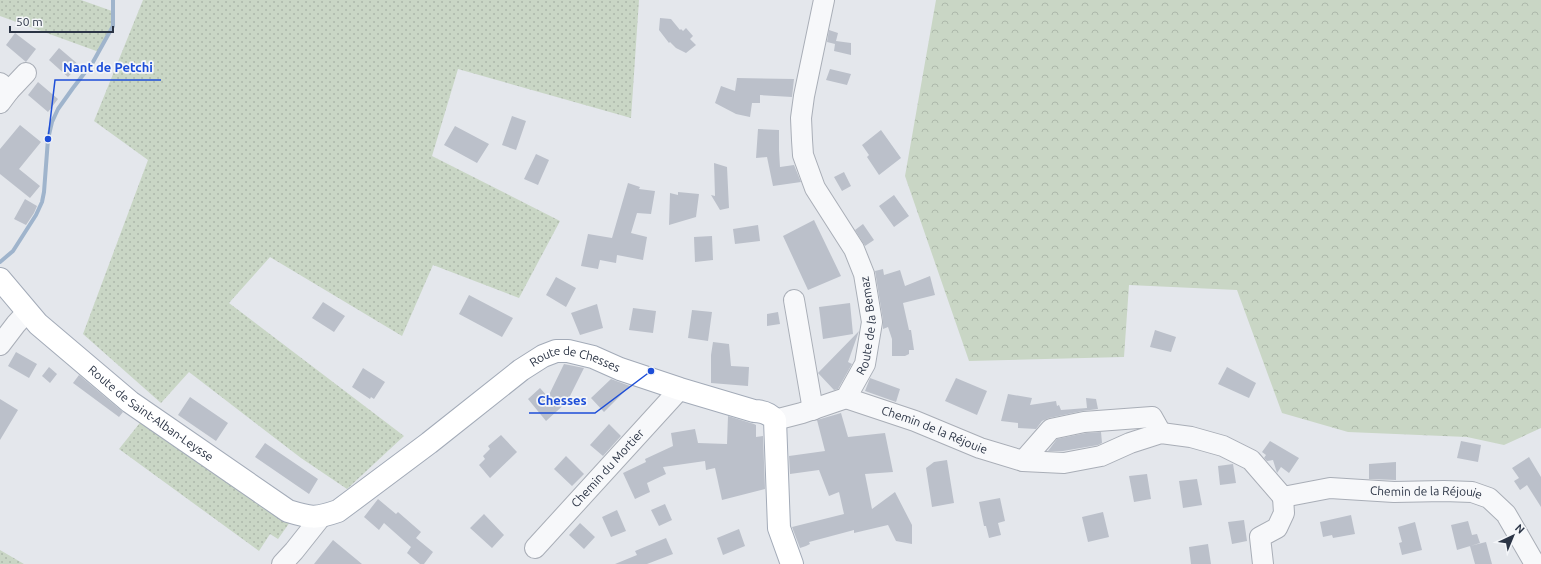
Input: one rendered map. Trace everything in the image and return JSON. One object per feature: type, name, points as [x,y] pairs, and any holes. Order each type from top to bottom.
[{"type":"main road","name":"Route de Saint-Alban-Leysse","points":[[0,279],[38,324],[130,402],[288,511],[308,517],[321,517]]},
{"type":"main road","name":"Route de Chesses","points":[[321,517],[338,511],[357,498],[521,370],[543,356],[556,351],[568,351],[593,356],[620,369],[680,390],[754,411],[760,411],[771,416],[775,420]]},
{"type":"main road","points":[[775,420],[779,528],[787,563]]},
{"type":"street","name":"Route de la Bemaz","points":[[824,0],[804,96],[801,118],[804,155],[815,188],[854,249],[865,281],[872,322],[865,364],[846,398]]},
{"type":"street","points":[[3,92],[26,73]]},
{"type":"street","points":[[794,300],[813,410]]},
{"type":"street","points":[[0,345],[27,312]]},
{"type":"street","name":"Chemin du Mortier","points":[[535,548],[680,390]]},
{"type":"street","points":[[775,420],[813,410],[846,398]]},
{"type":"street","name":"Chemin de la Réjouie","points":[[846,398],[915,421],[980,448],[1024,461],[1064,463],[1101,456],[1130,443],[1161,433],[1223,446],[1251,460],[1283,497],[1330,488],[1394,492],[1472,492],[1489,498],[1506,514],[1535,564]]},
{"type":"street","points":[[1024,461],[1051,429],[1084,422],[1152,417],[1161,433]]},
{"type":"street","points":[[1263,564],[1260,537],[1277,528],[1284,513],[1283,497]]},
{"type":"street","points":[[282,564],[321,517]]},
{"type":"green space","points":[[0,0],[81,0],[112,11],[113,26],[99,52],[0,16]]},
{"type":"green space","points":[[143,0],[639,0],[631,118],[458,69],[432,156],[560,221],[519,298],[433,265],[402,336],[270,257],[229,303],[404,436],[347,489],[301,458],[189,372],[161,403],[83,334],[148,160],[94,121]]},
{"type":"green space","points":[[936,0],[1541,0],[1541,428],[1504,445],[1467,437],[1348,432],[1282,413],[1237,290],[1129,285],[1124,357],[969,361],[905,176]]},
{"type":"green space","points":[[143,419],[290,522],[278,539],[270,534],[259,551],[119,449]]},
{"type":"green space","points":[[0,550],[24,564],[0,564]]},
{"type":"building","points":[[660,18],[671,19],[680,30],[681,29],[683,31],[686,28],[693,36],[690,39],[696,45],[686,53],[676,48],[670,42],[669,43],[659,30]]},
{"type":"building","points":[[829,30],[838,33],[836,41],[851,43],[851,55],[834,51],[835,44],[827,42]]},
{"type":"building","points":[[15,33],[36,49],[26,62],[6,45]]},
{"type":"building","points":[[59,48],[79,65],[68,77],[49,60]]},
{"type":"building","points":[[830,69],[851,74],[847,85],[826,80]]},
{"type":"building","points":[[737,78],[794,79],[792,97],[760,95],[760,103],[752,103],[750,117],[736,114],[715,103],[721,86],[735,91]]},
{"type":"building","points":[[38,82],[58,99],[48,112],[28,95]]},
{"type":"building","points":[[512,116],[526,121],[516,150],[502,145]]},
{"type":"building","points":[[20,125],[41,142],[19,169],[40,186],[30,198],[0,174],[0,149]]},
{"type":"building","points":[[455,126],[489,144],[477,163],[444,145]]},
{"type":"building","points":[[758,129],[779,130],[780,167],[794,165],[801,182],[773,186],[767,157],[756,158]]},
{"type":"building","points":[[881,130],[901,158],[879,175],[867,157],[869,155],[862,145]]},
{"type":"building","points":[[536,154],[549,160],[538,185],[524,179]]},
{"type":"building","points":[[714,163],[727,167],[729,208],[720,210],[711,195],[715,196]]},
{"type":"building","points":[[844,172],[851,186],[842,191],[834,177]]},
{"type":"building","points":[[628,183],[640,187],[639,189],[655,191],[651,214],[637,213],[631,233],[647,237],[643,260],[617,255],[616,263],[600,260],[598,269],[581,266],[588,234],[612,238]]},
{"type":"building","points":[[678,192],[699,194],[696,217],[669,225],[670,193],[678,195]]},
{"type":"building","points":[[894,195],[909,216],[894,227],[879,206]]},
{"type":"building","points":[[25,199],[37,206],[26,225],[14,219]]},
{"type":"building","points":[[814,220],[841,276],[808,290],[783,236]]},
{"type":"building","points":[[863,224],[874,240],[865,246],[855,230]]},
{"type":"building","points":[[758,225],[760,241],[735,244],[733,229]]},
{"type":"building","points":[[712,236],[713,260],[695,262],[694,237]]},
{"type":"building","points":[[883,269],[884,275],[900,270],[905,286],[930,276],[935,295],[903,303],[909,330],[911,330],[914,350],[909,350],[909,354],[905,356],[892,356],[892,339],[888,327],[883,329],[883,320],[875,271]]},
{"type":"building","points":[[556,277],[576,288],[566,307],[546,295]]},
{"type":"building","points":[[469,295],[513,318],[502,337],[459,314]]},
{"type":"building","points":[[323,302],[345,316],[334,332],[312,318]]},
{"type":"building","points":[[850,303],[853,334],[823,339],[819,307]]},
{"type":"building","points":[[597,304],[603,328],[580,335],[571,313]]},
{"type":"building","points":[[633,308],[656,311],[653,333],[629,330]]},
{"type":"building","points":[[692,310],[712,312],[708,341],[688,338]]},
{"type":"building","points":[[778,312],[780,324],[767,326],[767,314]]},
{"type":"building","points":[[1155,330],[1176,337],[1171,352],[1150,347]]},
{"type":"building","points":[[859,331],[848,362],[852,364],[838,389],[834,390],[818,373]]},
{"type":"building","points":[[713,342],[729,344],[731,366],[749,367],[748,386],[711,383],[711,355]]},
{"type":"building","points":[[16,352],[37,364],[29,378],[8,366]]},
{"type":"building","points":[[564,364],[584,368],[567,402],[546,421],[528,399],[540,388],[548,397]]},
{"type":"building","points":[[49,367],[57,374],[50,383],[42,376]]},
{"type":"building","points":[[1227,367],[1256,383],[1249,398],[1218,384]]},
{"type":"building","points":[[363,368],[385,382],[374,399],[371,397],[370,399],[352,387]]},
{"type":"building","points":[[79,375],[123,412],[119,417],[73,383]]},
{"type":"building","points":[[870,378],[900,389],[896,402],[865,391]]},
{"type":"building","points":[[956,378],[987,391],[977,415],[945,401]]},
{"type":"building","points":[[611,379],[630,386],[604,412],[591,398]]},
{"type":"building","points":[[1008,394],[1032,398],[1030,405],[1056,401],[1057,406],[1059,405],[1061,410],[1087,408],[1086,398],[1096,399],[1098,409],[1049,418],[1042,421],[1036,429],[1018,428],[1018,423],[1001,421]]},
{"type":"building","points":[[190,397],[228,423],[216,441],[178,415]]},
{"type":"building","points":[[0,399],[18,410],[0,440]]},
{"type":"building","points":[[841,413],[848,437],[885,433],[893,472],[865,474],[872,509],[895,492],[912,525],[912,544],[896,541],[888,525],[854,533],[854,530],[809,542],[810,544],[800,548],[792,527],[844,514],[839,492],[829,496],[819,470],[790,474],[789,456],[825,451],[817,420]]},
{"type":"building","points":[[728,416],[756,425],[756,437],[763,436],[765,489],[722,500],[715,468],[706,470],[705,461],[663,467],[666,474],[647,483],[650,492],[635,499],[623,473],[646,462],[645,459],[673,446],[671,433],[695,429],[698,443],[727,444]]},
{"type":"building","points":[[609,424],[621,436],[603,456],[590,445]]},
{"type":"building","points":[[1101,432],[1102,443],[1098,445],[1063,451],[1048,451],[1057,439],[1086,433]]},
{"type":"building","points":[[501,435],[517,452],[490,478],[479,465],[485,459],[483,456],[490,449],[488,446]]},
{"type":"building","points":[[1270,441],[1299,458],[1289,473],[1281,467],[1277,473],[1273,460],[1267,461],[1264,458],[1266,455],[1262,452]]},
{"type":"building","points":[[1461,441],[1481,445],[1478,462],[1457,458]]},
{"type":"building","points":[[265,443],[318,479],[309,494],[255,457]]},
{"type":"building","points":[[566,456],[584,474],[572,486],[554,469]]},
{"type":"building","points":[[1529,457],[1541,477],[1541,507],[1527,485],[1520,490],[1514,481],[1519,478],[1512,468]]},
{"type":"building","points":[[947,460],[954,503],[932,507],[926,468],[934,462]]},
{"type":"building","points":[[1396,462],[1396,480],[1369,479],[1369,464]]},
{"type":"building","points":[[1233,464],[1236,483],[1220,485],[1218,466]]},
{"type":"building","points":[[1147,474],[1151,499],[1134,502],[1129,476]]},
{"type":"building","points":[[1197,479],[1202,505],[1183,508],[1179,481]]},
{"type":"building","points":[[1000,498],[1005,521],[998,523],[1001,535],[989,538],[986,526],[984,526],[979,502]]},
{"type":"building","points":[[378,499],[396,514],[398,512],[421,532],[416,538],[433,552],[424,564],[420,564],[407,553],[411,547],[384,523],[379,530],[364,517]]},
{"type":"building","points":[[665,504],[672,520],[659,526],[651,510]]},
{"type":"building","points":[[617,510],[626,531],[611,537],[602,517]]},
{"type":"building","points":[[1103,512],[1109,537],[1088,542],[1082,517]]},
{"type":"building","points":[[484,514],[504,535],[492,548],[470,528]]},
{"type":"building","points":[[1351,515],[1355,534],[1333,538],[1332,535],[1323,537],[1320,522]]},
{"type":"building","points":[[1244,520],[1247,541],[1232,544],[1228,522]]},
{"type":"building","points":[[1468,521],[1472,535],[1477,534],[1480,543],[1457,550],[1451,525]]},
{"type":"building","points":[[1415,522],[1422,550],[1402,555],[1399,543],[1402,542],[1398,527]]},
{"type":"building","points":[[580,523],[595,537],[584,549],[569,535]]},
{"type":"building","points":[[739,529],[745,546],[723,555],[717,538]]},
{"type":"building","points":[[666,538],[673,554],[647,564],[615,564],[637,555],[635,551]]},
{"type":"building","points":[[333,540],[362,564],[314,564]]},
{"type":"building","points":[[1486,542],[1492,564],[1475,564],[1470,546]]},
{"type":"building","points":[[1208,544],[1211,564],[1191,564],[1189,547]]},
{"type":"waterway","points":[[0,262],[13,251],[36,215],[42,202],[48,139],[52,122],[58,109],[93,62],[113,26],[113,0]]},
{"type":"place","name":"Nant de Petchi","points":[[48,139]]},
{"type":"place","name":"Chesses","points":[[651,371]]}]
